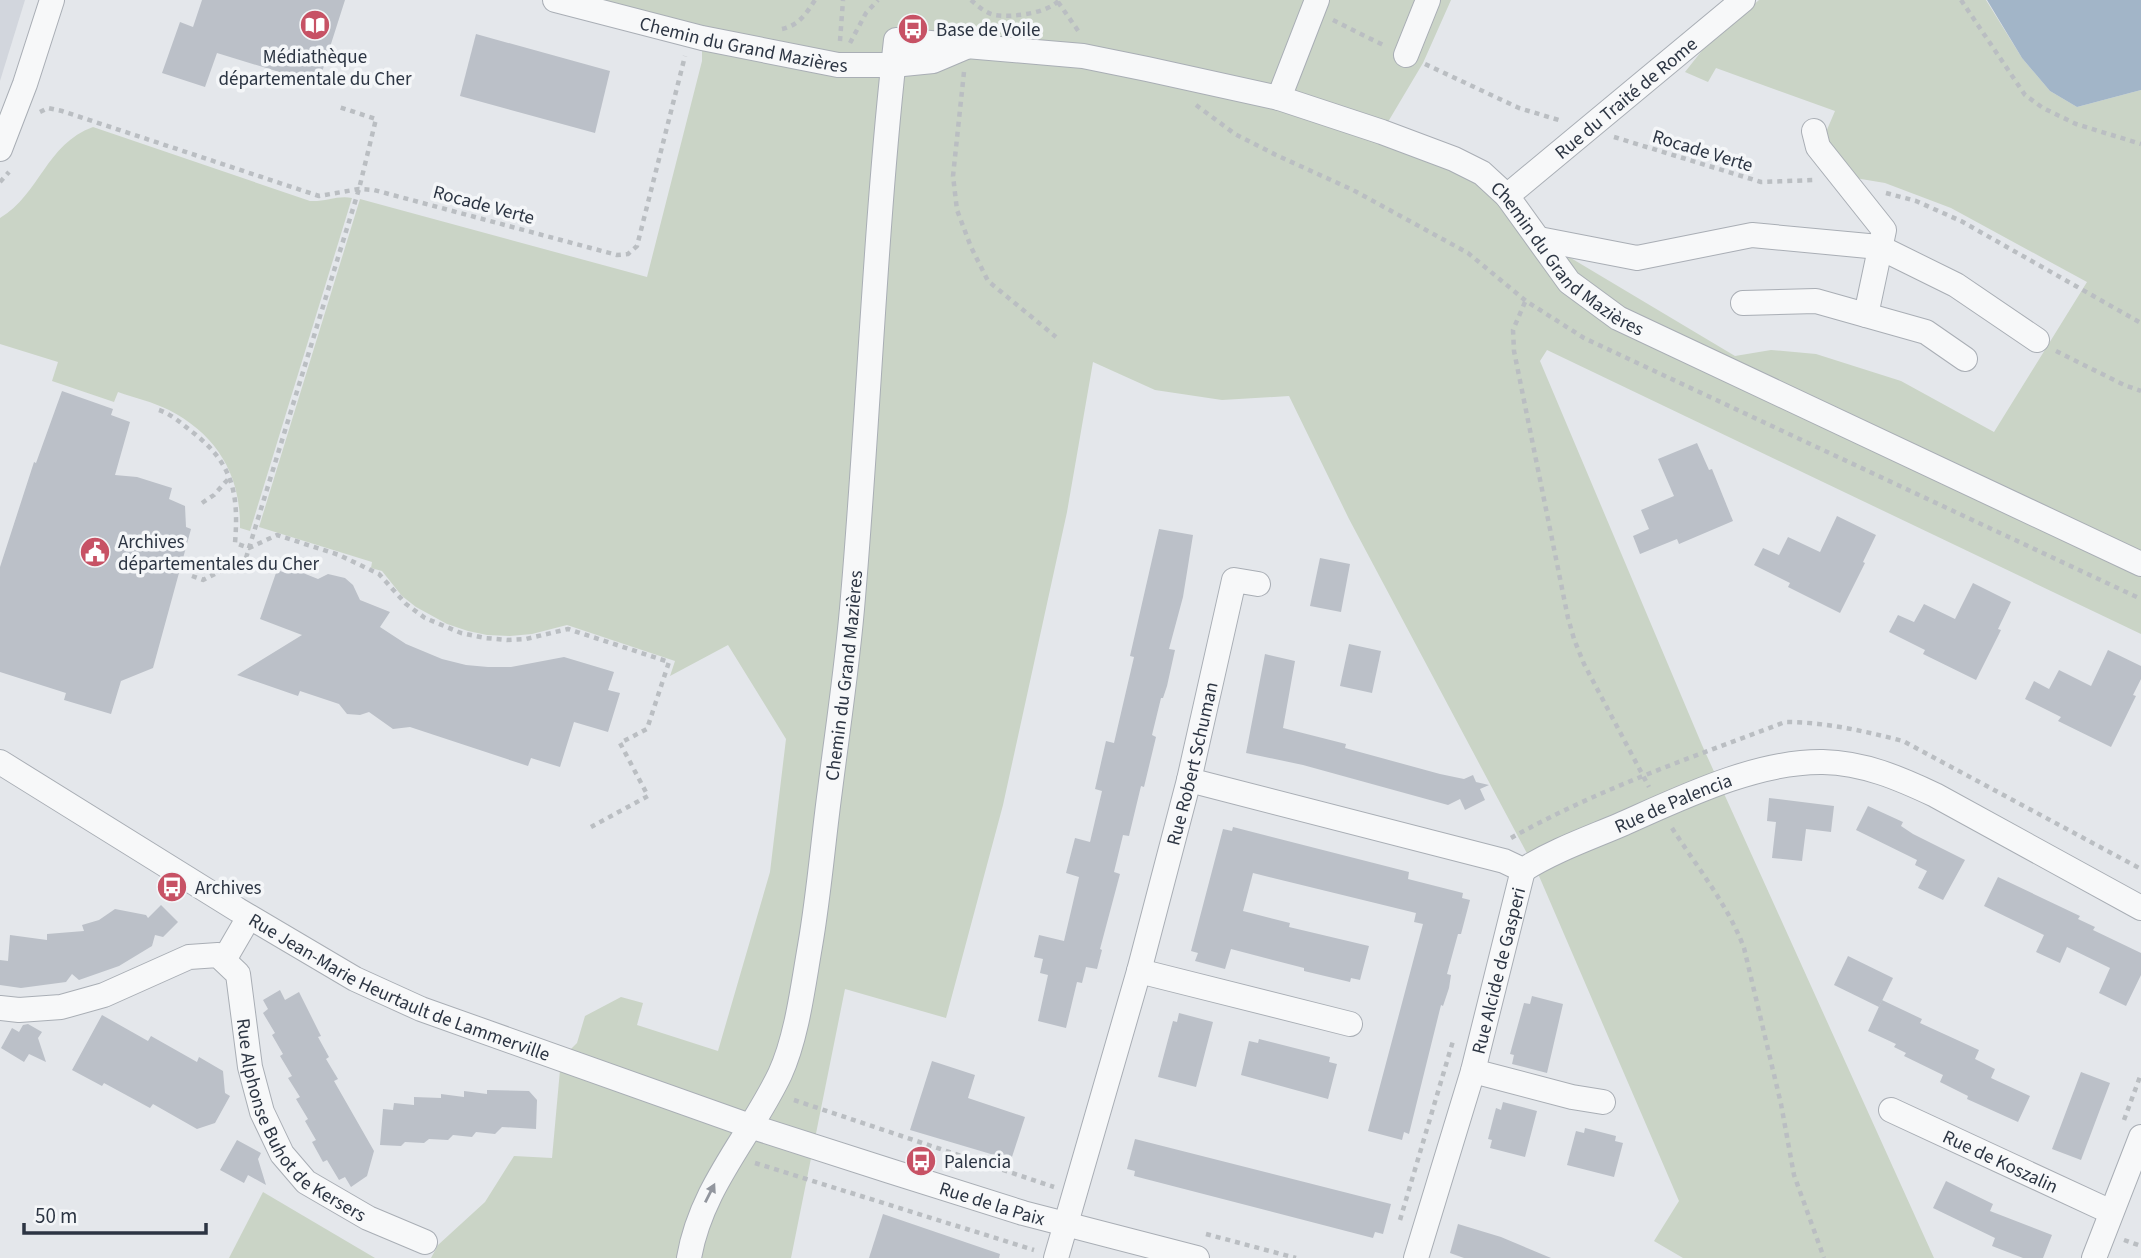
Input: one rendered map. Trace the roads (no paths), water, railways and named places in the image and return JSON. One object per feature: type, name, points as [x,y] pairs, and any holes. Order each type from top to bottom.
[{"type":"street","points":[[7,156],[25,83],[52,0]]},
{"type":"street","name":"Chemin du Grand Mazières","points":[[555,0],[691,35],[838,65],[894,65]]},
{"type":"street","points":[[1406,55],[1428,0]]},
{"type":"street","name":"Rue du Traité de Rome","points":[[1507,196],[1743,0]]},
{"type":"street","points":[[1279,98],[1315,5]]},
{"type":"street","name":"Chemin du Grand Mazières","points":[[689,1258],[693,1235],[706,1200],[782,1069],[811,942],[852,614],[882,183],[897,40],[937,41],[967,47],[1083,56],[1279,98],[1454,159],[1482,173],[1507,196],[1569,282],[1618,318],[2141,564]]},
{"type":"street","points":[[1814,131],[1818,147],[1884,230],[1866,315]]},
{"type":"street","points":[[1539,239],[1637,258],[1752,235],[1879,247],[1956,285],[2037,340]]},
{"type":"street","points":[[1743,303],[1816,301],[1926,332],[1965,359]]},
{"type":"street","name":"Rue Robert Schuman","points":[[1056,1257],[1139,971],[1189,780],[1234,580],[1258,584]]},
{"type":"street","name":"Rue Jean-Marie Heurtault de Lammerville","points":[[0,762],[249,917],[355,979],[421,1009],[750,1126]]},
{"type":"street","name":"Rue de Palencia","points":[[1513,866],[1542,858],[1660,807],[1743,776],[1770,767],[1825,762],[1867,767],[1902,779],[2141,908]]},
{"type":"street","points":[[1189,780],[1513,866]]},
{"type":"street","name":"Rue Alcide de Gasperi","points":[[1416,1258],[1473,1071],[1513,866]]},
{"type":"street","points":[[0,1008],[19,1010],[61,1007],[104,995],[189,957],[218,955],[223,960],[249,917]]},
{"type":"street","name":"Rue Alphonse Buhot de Kersers","points":[[223,960],[238,974],[250,1068],[262,1112],[282,1154],[306,1182],[368,1218],[425,1242]]},
{"type":"street","points":[[1139,971],[1350,1024]]},
{"type":"street","name":"Rue Alcide de Gasperi","points":[[1473,1071],[1572,1097],[1603,1102]]},
{"type":"street","name":"Rue de Koszalin","points":[[1891,1110],[2111,1212]]},
{"type":"street","name":"Rue de la Paix","points":[[750,1126],[1065,1224],[1197,1258]]},
{"type":"street","points":[[2094,1258],[2141,1137]]},
{"type":"water","points":[[1987,0],[2141,0],[2141,90],[2077,107],[2050,91],[2022,58]]},
{"type":"place","name":"Médiathèque départementale du Cher","points":[[315,25]]},
{"type":"place","name":"Base de Voile","points":[[913,29]]},
{"type":"place","name":"Archives départementales du Cher","points":[[95,552]]},
{"type":"place","name":"Archives","points":[[172,887]]},
{"type":"place","name":"Palencia","points":[[921,1161]]}]
